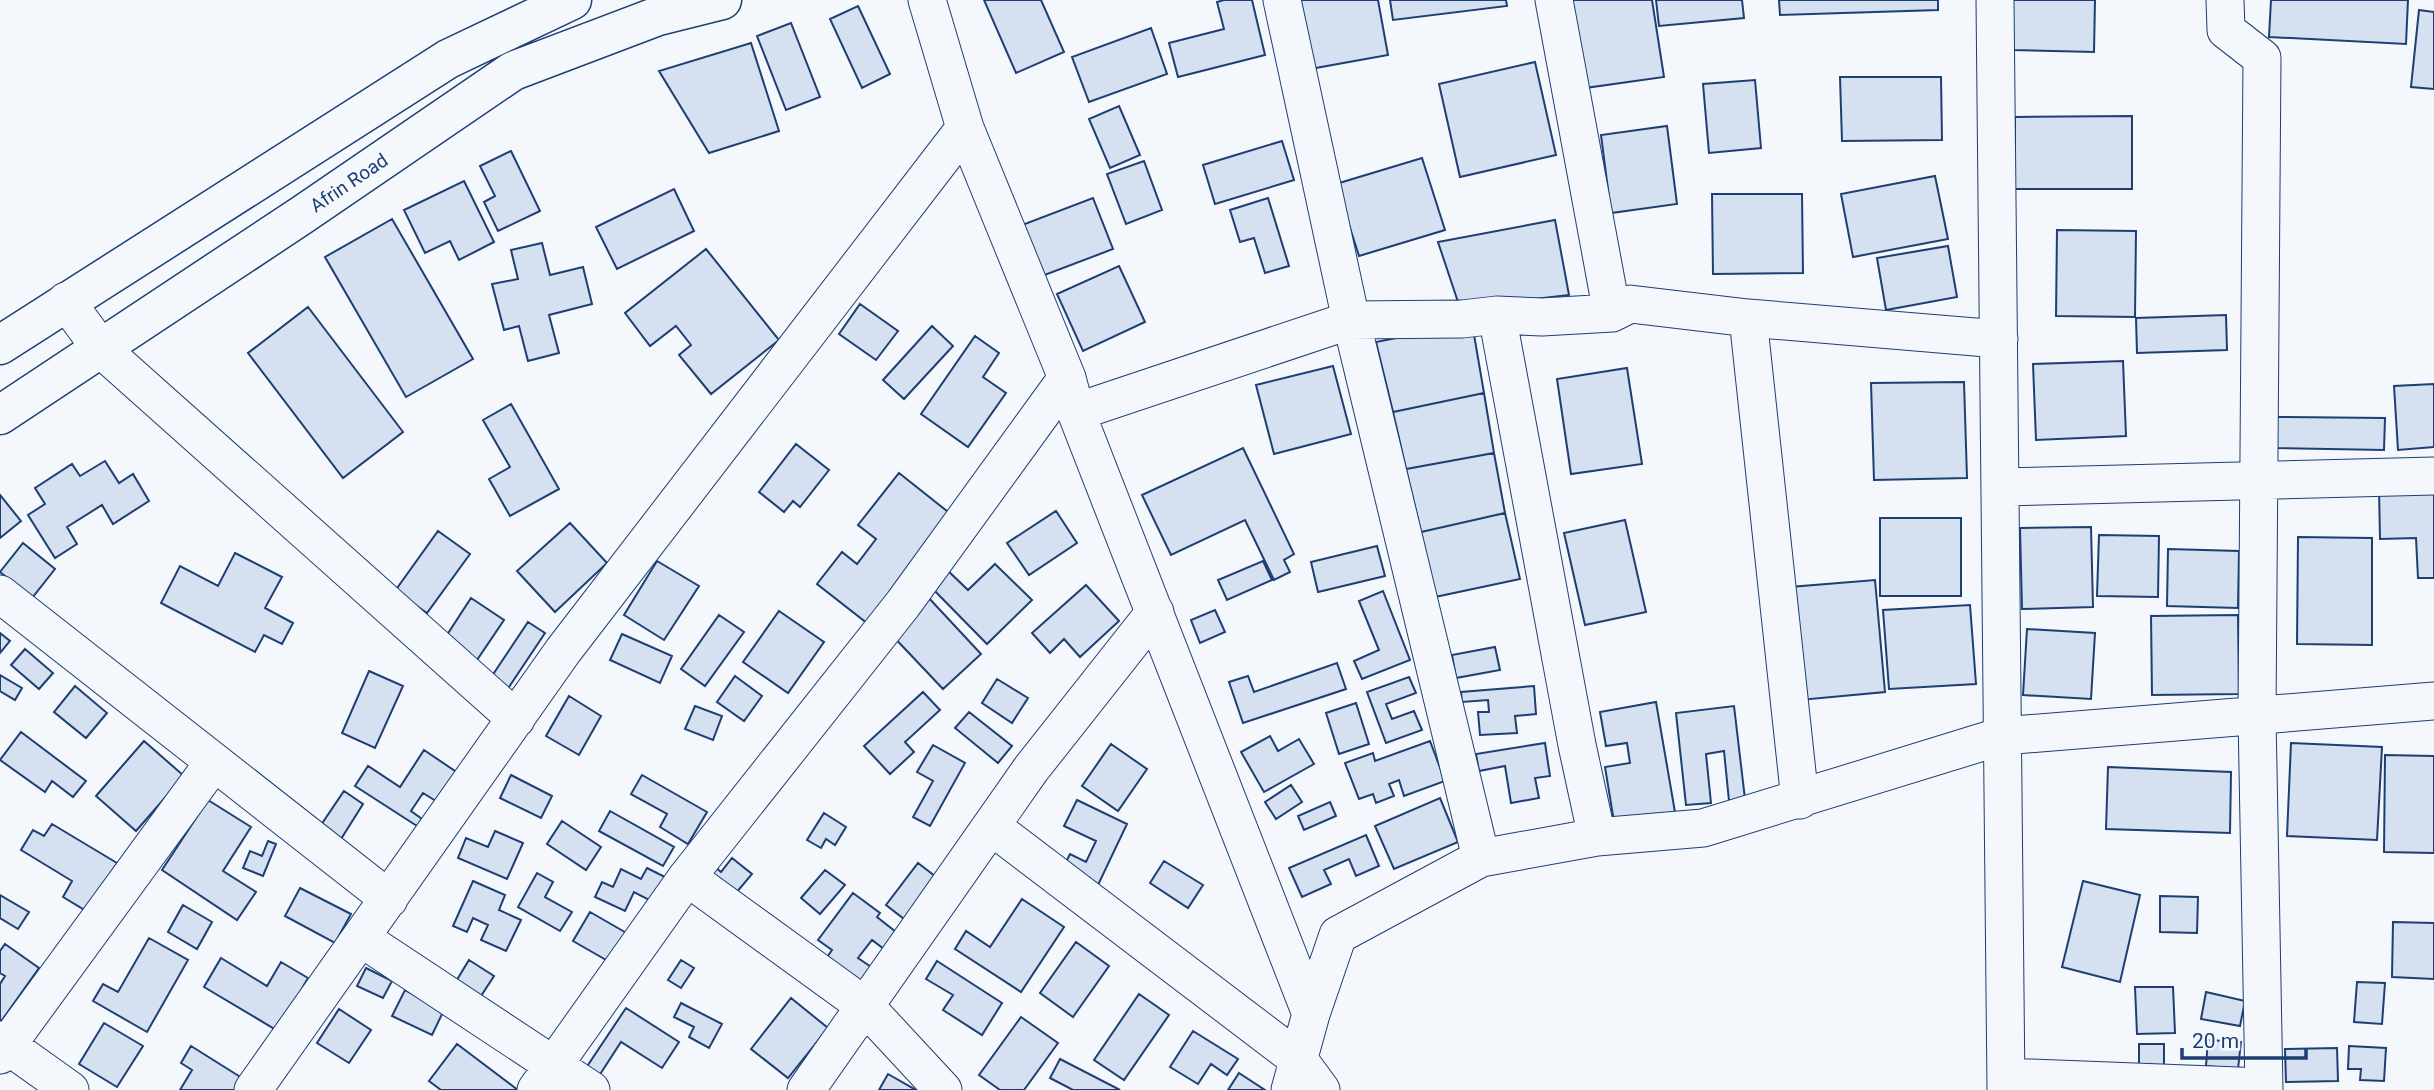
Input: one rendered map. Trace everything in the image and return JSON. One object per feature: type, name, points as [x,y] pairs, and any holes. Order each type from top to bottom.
[{"type":"main road","points":[[0,345],[447,59],[572,0]]},
{"type":"main road","name":"Afrin Road","points":[[0,415],[513,71],[658,16],[722,0]]},
{"type":"street","points":[[927,0],[965,128],[1072,395],[1311,1014]]},
{"type":"street","points":[[1282,0],[1351,320],[1480,858]]},
{"type":"street","points":[[1554,0],[1612,313]]},
{"type":"street","points":[[1995,0],[2006,1084],[2264,1089],[2257,716],[2262,58],[2226,30],[2225,0]]},
{"type":"street","points":[[253,1090],[563,651],[965,128]]},
{"type":"street","points":[[66,301],[101,349],[516,719]]},
{"type":"street","points":[[544,1078],[687,877],[902,604],[1072,395],[1351,320],[1462,319],[1497,315],[1542,317],[1612,313],[1630,304],[1748,318],[1999,338]]},
{"type":"street","points":[[1497,315],[1574,732],[1597,838]]},
{"type":"street","points":[[1748,318],[1800,800]]},
{"type":"street","points":[[2000,487],[2434,476]]},
{"type":"street","points":[[0,594],[388,899]]},
{"type":"street","points":[[806,1090],[1031,769],[1154,612]]},
{"type":"street","points":[[1294,1075],[1338,935],[1480,858],[1597,838],[1703,828],[2002,736],[2434,701]]},
{"type":"street","points":[[70,1090],[2,1046],[214,762]]},
{"type":"street","points":[[991,826],[1294,1075],[1321,1090]]},
{"type":"street","points":[[687,877],[865,1006],[943,1090]]},
{"type":"street","points":[[361,938],[544,1078],[590,1090]]},
{"type":"building","points":[[984,0],[1041,0],[1064,52],[1016,73]]},
{"type":"building","points":[[1252,0],[1265,55],[1178,77],[1169,43],[1224,29],[1217,2]]},
{"type":"building","points":[[1298,0],[1378,0],[1388,55],[1310,69]]},
{"type":"building","points":[[1390,0],[1506,0],[1507,6],[1393,20]]},
{"type":"building","points":[[1571,0],[1652,0],[1664,77],[1585,88]]},
{"type":"building","points":[[1656,0],[1742,0],[1744,18],[1659,26]]},
{"type":"building","points":[[1779,0],[1938,0],[1938,10],[1780,15]]},
{"type":"building","points":[[2012,0],[2095,0],[2094,52],[2011,50]]},
{"type":"building","points":[[2271,0],[2408,0],[2406,44],[2269,37]]},
{"type":"building","points":[[858,6],[890,74],[862,88],[830,19]]},
{"type":"building","points":[[2419,10],[2434,12],[2434,89],[2411,87]]},
{"type":"building","points":[[791,23],[820,97],[786,110],[757,36]]},
{"type":"building","points":[[1151,28],[1167,74],[1089,102],[1072,57]]},
{"type":"building","points":[[751,43],[779,131],[709,153],[659,71]]},
{"type":"building","points":[[1535,62],[1556,155],[1460,177],[1439,84]]},
{"type":"building","points":[[1840,77],[1941,77],[1942,140],[1842,141]]},
{"type":"building","points":[[1755,80],[1761,148],[1709,153],[1703,84]]},
{"type":"building","points":[[1119,106],[1140,155],[1110,168],[1089,119]]},
{"type":"building","points":[[2132,116],[2132,189],[2015,189],[2015,117]]},
{"type":"building","points":[[1667,126],[1677,204],[1611,213],[1601,135]]},
{"type":"building","points":[[1282,141],[1294,180],[1215,204],[1203,165]]},
{"type":"building","points":[[511,151],[540,211],[498,231],[484,202],[495,196],[480,166]]},
{"type":"building","points":[[1422,158],[1445,230],[1359,256],[1336,184]]},
{"type":"building","points":[[1144,161],[1162,210],[1126,224],[1107,174]]},
{"type":"building","points":[[1935,176],[1948,239],[1853,257],[1841,194]]},
{"type":"building","points":[[464,181],[494,242],[459,260],[450,241],[425,253],[404,210]]},
{"type":"building","points":[[674,189],[694,231],[617,269],[596,227]]},
{"type":"building","points":[[1712,194],[1802,194],[1803,273],[1713,274]]},
{"type":"building","points":[[1093,198],[1113,249],[1042,276],[1022,225]]},
{"type":"building","points":[[1268,198],[1289,266],[1265,273],[1254,238],[1240,242],[1230,210]]},
{"type":"building","points":[[392,219],[473,359],[406,397],[325,257]]},
{"type":"building","points":[[1555,220],[1569,295],[1460,308],[1438,242]]},
{"type":"building","points":[[2057,230],[2136,231],[2135,317],[2056,316]]},
{"type":"building","points":[[542,243],[550,275],[583,267],[592,304],[549,315],[559,353],[528,361],[519,326],[504,330],[492,284],[518,279],[511,250]]},
{"type":"building","points":[[1948,246],[1957,297],[1886,310],[1877,258]]},
{"type":"building","points":[[706,249],[779,340],[711,394],[679,355],[691,345],[676,326],[650,346],[625,313]]},
{"type":"building","points":[[1119,266],[1145,322],[1083,351],[1057,294]]},
{"type":"building","points":[[860,304],[898,331],[876,360],[839,334]]},
{"type":"building","points":[[308,307],[403,432],[343,478],[248,353]]},
{"type":"building","points":[[2226,315],[2227,350],[2137,353],[2136,318]]},
{"type":"building","points":[[1472,323],[1484,393],[1393,412],[1376,342]]},
{"type":"building","points":[[932,326],[953,346],[904,399],[883,380]]},
{"type":"building","points":[[975,336],[999,353],[983,377],[1006,393],[968,447],[921,414]]},
{"type":"building","points":[[2123,361],[2126,436],[2036,440],[2033,364]]},
{"type":"building","points":[[1333,366],[1351,434],[1274,454],[1256,385]]},
{"type":"building","points":[[1627,368],[1642,464],[1571,474],[1557,379]]},
{"type":"building","points":[[1964,382],[1967,478],[1874,480],[1871,383]]},
{"type":"building","points":[[2434,384],[2434,447],[2398,450],[2394,386]]},
{"type":"building","points":[[1484,393],[1494,453],[1406,469],[1393,412]]},
{"type":"building","points":[[511,404],[559,489],[510,516],[489,479],[510,467],[483,420]]},
{"type":"building","points":[[2276,417],[2385,418],[2384,450],[2276,448]]},
{"type":"building","points":[[796,444],[829,470],[800,507],[793,501],[784,512],[759,492]]},
{"type":"building","points":[[1243,448],[1294,554],[1284,560],[1290,572],[1274,580],[1245,520],[1171,555],[1142,495]]},
{"type":"building","points":[[1494,453],[1505,513],[1421,532],[1406,469]]},
{"type":"building","points":[[105,461],[119,483],[133,474],[149,501],[113,524],[102,505],[67,527],[77,544],[55,558],[28,515],[45,504],[35,488],[72,464],[80,476]]},
{"type":"building","points":[[899,473],[957,519],[872,627],[817,584],[842,552],[857,564],[876,539],[858,525]]},
{"type":"building","points":[[2434,487],[2434,578],[2418,578],[2416,538],[2380,539],[2379,488]]},
{"type":"building","points":[[0,495],[21,521],[0,538]]},
{"type":"building","points":[[1056,511],[1077,543],[1029,575],[1007,543]]},
{"type":"building","points":[[1505,513],[1520,579],[1435,597],[1421,532]]},
{"type":"building","points":[[1880,518],[1961,518],[1961,596],[1880,596]]},
{"type":"building","points":[[1625,520],[1646,612],[1585,625],[1564,533]]},
{"type":"building","points":[[570,523],[607,563],[555,612],[517,571]]},
{"type":"building","points":[[2091,527],[2093,607],[2022,609],[2020,528]]},
{"type":"building","points":[[438,531],[470,554],[427,613],[395,591]]},
{"type":"building","points":[[2099,535],[2159,536],[2158,597],[2097,596]]},
{"type":"building","points":[[2298,537],[2372,538],[2372,645],[2297,644]]},
{"type":"building","points":[[23,543],[55,569],[32,598],[0,572]]},
{"type":"building","points":[[1377,546],[1385,576],[1318,592],[1311,562]]},
{"type":"building","points":[[2168,549],[2239,551],[2238,608],[2167,606]]},
{"type":"building","points":[[235,553],[282,577],[265,608],[293,623],[282,644],[264,635],[255,652],[161,603],[180,566],[218,586]]},
{"type":"building","points":[[657,561],[699,586],[664,640],[624,615]]},
{"type":"building","points":[[1263,561],[1272,580],[1227,600],[1218,580]]},
{"type":"building","points":[[995,564],[1032,600],[987,644],[926,582],[943,566],[968,590]]},
{"type":"building","points":[[1875,580],[1885,692],[1800,700],[1790,587]]},
{"type":"building","points":[[1086,585],[1119,621],[1080,657],[1064,639],[1050,653],[1032,633]]},
{"type":"building","points":[[1383,591],[1410,660],[1362,679],[1354,661],[1379,650],[1359,601]]},
{"type":"building","points":[[927,596],[981,654],[943,689],[889,632]]},
{"type":"building","points":[[471,598],[504,620],[477,660],[445,638]]},
{"type":"building","points":[[1970,605],[1976,684],[1889,689],[1883,610]]},
{"type":"building","points":[[1215,610],[1225,632],[1200,643],[1191,620]]},
{"type":"building","points":[[779,611],[824,642],[788,693],[743,662]]},
{"type":"building","points":[[719,615],[744,632],[705,686],[681,669]]},
{"type":"building","points":[[2238,615],[2239,694],[2152,695],[2151,616]]},
{"type":"building","points":[[528,622],[545,633],[507,690],[490,679]]},
{"type":"building","points":[[2027,629],[2095,633],[2091,699],[2023,695]]},
{"type":"building","points":[[0,633],[10,641],[0,653]]},
{"type":"building","points":[[622,634],[672,656],[660,683],[610,660]]},
{"type":"building","points":[[1495,647],[1500,670],[1456,678],[1452,655]]},
{"type":"building","points":[[25,649],[53,673],[39,689],[11,665]]},
{"type":"building","points":[[1337,663],[1346,689],[1243,723],[1229,682],[1248,676],[1254,692]]},
{"type":"building","points":[[369,671],[403,686],[375,748],[342,733]]},
{"type":"building","points":[[0,675],[22,688],[15,700],[0,691]]},
{"type":"building","points":[[735,676],[762,696],[744,721],[717,702]]},
{"type":"building","points":[[1409,677],[1416,693],[1386,704],[1392,719],[1414,711],[1422,730],[1386,743],[1367,692]]},
{"type":"building","points":[[997,679],[1028,698],[1012,723],[982,703]]},
{"type":"building","points":[[75,686],[107,713],[86,738],[54,712]]},
{"type":"building","points":[[1534,686],[1536,714],[1515,716],[1517,733],[1480,735],[1478,712],[1489,712],[1488,700],[1462,702],[1461,692]]},
{"type":"building","points":[[923,692],[940,710],[905,742],[914,752],[890,774],[864,746]]},
{"type":"building","points":[[569,696],[601,716],[579,755],[546,736]]},
{"type":"building","points":[[1656,702],[1676,818],[1615,828],[1605,767],[1630,763],[1627,743],[1606,746],[1600,712]]},
{"type":"building","points":[[1356,703],[1369,744],[1339,754],[1326,713]]},
{"type":"building","points":[[695,706],[722,716],[713,740],[685,729]]},
{"type":"building","points":[[1734,706],[1745,799],[1729,801],[1724,751],[1706,754],[1711,803],[1686,805],[1676,713]]},
{"type":"building","points":[[969,712],[1012,746],[998,763],[955,728]]},
{"type":"building","points":[[21,732],[86,781],[73,797],[52,781],[45,792],[0,760]]},
{"type":"building","points":[[1270,736],[1278,751],[1299,739],[1314,764],[1264,792],[1241,752]]},
{"type":"building","points":[[144,741],[184,776],[136,831],[96,796]]},
{"type":"building","points":[[1430,741],[1445,781],[1404,796],[1399,780],[1389,784],[1394,796],[1376,803],[1373,794],[1359,799],[1345,763],[1373,753],[1375,761]]},
{"type":"building","points":[[1545,743],[1550,776],[1535,778],[1539,798],[1511,803],[1505,766],[1479,771],[1476,754]]},
{"type":"building","points":[[2291,743],[2382,747],[2377,840],[2287,836]]},
{"type":"building","points":[[1111,744],[1147,769],[1118,811],[1082,786]]},
{"type":"building","points":[[933,745],[965,763],[930,826],[913,817],[933,781],[917,772]]},
{"type":"building","points":[[424,750],[458,773],[439,803],[423,793],[411,811],[422,819],[417,826],[355,786],[368,766],[400,787]]},
{"type":"building","points":[[2385,755],[2434,756],[2434,853],[2384,852]]},
{"type":"building","points":[[2108,767],[2231,772],[2230,833],[2106,829]]},
{"type":"building","points":[[511,775],[552,796],[541,818],[500,798]]},
{"type":"building","points":[[642,775],[707,812],[688,844],[660,827],[667,814],[631,794]]},
{"type":"building","points":[[1291,785],[1302,802],[1276,819],[1265,802]]},
{"type":"building","points":[[344,791],[363,804],[341,839],[321,825]]},
{"type":"building","points":[[1440,798],[1458,842],[1394,869],[1375,826]]},
{"type":"building","points":[[208,800],[251,827],[223,871],[256,892],[237,920],[162,870]]},
{"type":"building","points":[[1077,800],[1127,824],[1098,885],[1063,868],[1070,854],[1086,862],[1096,841],[1064,826]]},
{"type":"building","points":[[1330,802],[1336,816],[1304,830],[1298,816]]},
{"type":"building","points":[[610,811],[674,847],[663,866],[599,831]]},
{"type":"building","points":[[824,813],[846,827],[835,845],[826,839],[821,848],[807,840]]},
{"type":"building","points":[[562,821],[601,847],[586,870],[547,844]]},
{"type":"building","points":[[52,824],[117,863],[88,912],[63,897],[72,881],[21,850],[33,830],[44,836]]},
{"type":"building","points":[[495,831],[523,843],[507,879],[458,858],[466,838],[488,847]]},
{"type":"building","points":[[1366,835],[1379,866],[1356,876],[1349,859],[1324,870],[1331,884],[1302,897],[1289,868]]},
{"type":"building","points":[[268,841],[276,844],[263,876],[243,868],[250,851],[262,856]]},
{"type":"building","points":[[732,858],[752,874],[731,899],[705,877],[714,866],[721,872]]},
{"type":"building","points":[[1164,861],[1203,885],[1188,908],[1150,883]]},
{"type":"building","points":[[918,863],[940,880],[908,922],[886,905]]},
{"type":"building","points":[[647,868],[665,877],[653,902],[634,892],[625,911],[595,897],[602,882],[613,887],[621,869],[641,879]]},
{"type":"building","points":[[825,870],[845,885],[820,914],[801,898]]},
{"type":"building","points":[[537,873],[553,882],[545,897],[572,912],[560,931],[518,907]]},
{"type":"building","points":[[473,881],[505,895],[499,910],[521,920],[506,951],[481,940],[488,925],[473,918],[467,932],[453,926]]},
{"type":"building","points":[[2083,881],[2140,895],[2120,982],[2062,967]]},
{"type":"building","points":[[300,888],[351,914],[335,943],[285,916]]},
{"type":"building","points":[[853,893],[880,913],[877,917],[896,932],[884,949],[872,940],[858,958],[877,971],[861,991],[823,963],[832,950],[818,940]]},
{"type":"building","points":[[0,895],[29,912],[18,929],[0,918]]},
{"type":"building","points":[[2160,896],[2198,897],[2197,933],[2160,932]]},
{"type":"building","points":[[1022,899],[1064,927],[1021,992],[955,949],[966,931],[990,947]]},
{"type":"building","points":[[183,905],[212,922],[197,949],[168,932]]},
{"type":"building","points":[[590,912],[630,935],[613,964],[573,941]]},
{"type":"building","points":[[2393,922],[2434,923],[2434,979],[2392,977]]},
{"type":"building","points":[[149,938],[188,960],[147,1032],[93,1001],[103,984],[118,992]]},
{"type":"building","points":[[1076,942],[1109,966],[1073,1017],[1040,993]]},
{"type":"building","points":[[5,944],[39,968],[0,1023],[0,984],[5,976],[0,973],[0,951]]},
{"type":"building","points":[[221,958],[267,986],[281,962],[308,978],[278,1031],[204,987]]},
{"type":"building","points":[[469,960],[494,976],[479,999],[455,983]]},
{"type":"building","points":[[681,960],[694,968],[681,988],[668,980]]},
{"type":"building","points":[[937,961],[1002,1003],[982,1035],[943,1010],[953,995],[926,979]]},
{"type":"building","points":[[366,968],[392,981],[383,998],[357,986]]},
{"type":"building","points":[[2357,982],[2385,983],[2382,1024],[2354,1022]]},
{"type":"building","points":[[2135,987],[2173,987],[2175,1033],[2137,1034]]},
{"type":"building","points":[[405,990],[444,1010],[432,1035],[392,1016]]},
{"type":"building","points":[[2206,992],[2245,1001],[2240,1026],[2201,1019]]},
{"type":"building","points":[[1139,994],[1169,1015],[1124,1080],[1094,1060]]},
{"type":"building","points":[[791,998],[828,1028],[788,1078],[751,1049]]},
{"type":"building","points":[[681,1003],[722,1024],[709,1048],[689,1037],[694,1027],[674,1017]]},
{"type":"building","points":[[626,1008],[679,1042],[662,1068],[621,1042],[599,1076],[586,1068]]},
{"type":"building","points":[[339,1009],[371,1030],[349,1063],[317,1043]]},
{"type":"building","points":[[1021,1017],[1058,1043],[1024,1090],[1000,1090],[979,1075]]},
{"type":"building","points":[[104,1023],[143,1046],[117,1087],[79,1064]]},
{"type":"building","points":[[1193,1031],[1238,1059],[1227,1075],[1211,1064],[1198,1084],[1170,1067]]},
{"type":"building","points":[[2208,1040],[2241,1042],[2238,1069],[2206,1066]]},
{"type":"building","points":[[457,1044],[518,1090],[441,1090],[429,1081]]},
{"type":"building","points":[[2139,1044],[2164,1044],[2164,1071],[2139,1071]]},
{"type":"building","points":[[191,1046],[242,1078],[235,1090],[180,1090],[192,1070],[181,1063]]},
{"type":"building","points":[[2349,1046],[2386,1048],[2384,1081],[2360,1080],[2361,1069],[2348,1069]]},
{"type":"building","points":[[2337,1048],[2338,1081],[2286,1082],[2285,1049]]},
{"type":"building","points":[[1060,1059],[1120,1090],[1073,1090],[1050,1078]]},
{"type":"building","points":[[1239,1073],[1265,1090],[1228,1090]]},
{"type":"building","points":[[888,1074],[916,1090],[879,1090]]}]
